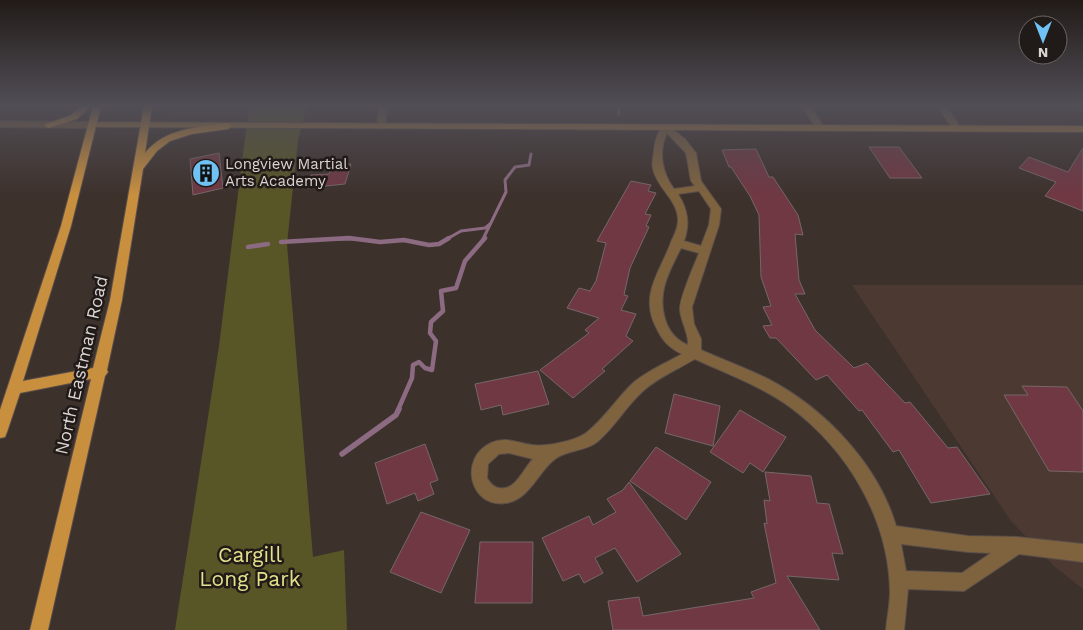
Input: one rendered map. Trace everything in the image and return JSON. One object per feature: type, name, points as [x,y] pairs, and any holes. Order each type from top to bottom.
[{"type":"main road","points":[[0,432],[66,226],[90,135]]},
{"type":"main road","name":"North Eastman Road","points":[[39,630],[101,372],[116,300],[143,135]]},
{"type":"main road","points":[[138,168],[154,148],[178,135]]},
{"type":"main road","points":[[15,388],[101,372]]},
{"type":"street","points":[[660,135],[658,139],[657,168],[661,178],[673,192],[683,220],[676,243],[658,280],[656,310],[660,322],[674,344],[777,392],[804,410],[824,427],[842,448],[866,480],[878,502],[890,534],[900,580],[901,595],[895,630]]},
{"type":"street","points":[[676,135],[690,153],[693,174],[701,188],[715,205],[717,214],[686,307],[688,324],[695,339],[694,353]]},
{"type":"street","points":[[673,192],[701,188]]},
{"type":"street","points":[[676,243],[705,252]]},
{"type":"street","points":[[552,452],[536,467],[516,492],[502,496],[495,495],[486,490],[480,481],[478,473],[480,461],[492,449],[509,446],[532,452],[552,452],[590,438],[639,386],[694,353]]},
{"type":"street","points":[[890,534],[968,544],[1017,545],[1083,553]]},
{"type":"street","points":[[900,580],[964,582],[1017,545]]},
{"type":"shaded area","points":[[852,285],[1083,285],[1083,589],[1054,566],[1011,521]]},
{"type":"green space","name":"Cargill Long Park","points":[[245,135],[299,135],[287,244],[313,557],[344,550],[347,630],[175,630],[219,346]]},
{"type":"building","points":[[869,147],[899,147],[922,178],[890,178]]},
{"type":"building","points":[[1083,148],[1083,211],[1045,196],[1056,182],[1019,168],[1029,157],[1068,172]]},
{"type":"building","points":[[756,149],[769,177],[773,177],[798,215],[803,235],[795,234],[799,280],[805,294],[795,294],[815,330],[854,368],[867,363],[905,403],[910,402],[948,448],[957,447],[990,494],[931,503],[899,450],[893,452],[862,410],[859,411],[827,375],[816,380],[776,338],[770,338],[763,326],[772,325],[763,307],[771,306],[761,277],[759,215],[750,196],[731,167],[729,167],[722,150]]},
{"type":"building","name":"Longview Martial Arts Academy","points":[[219,153],[223,188],[193,195],[190,159]]},
{"type":"building","points":[[351,164],[345,184],[307,188],[311,175],[329,174],[332,165]]},
{"type":"building","points":[[631,181],[651,185],[648,191],[656,193],[645,214],[651,215],[646,226],[649,227],[630,268],[624,295],[628,296],[621,310],[636,314],[626,336],[633,341],[602,369],[605,371],[573,398],[540,370],[589,333],[585,330],[599,318],[567,308],[579,288],[590,291],[596,281],[606,243],[597,241]]},
{"type":"building","points":[[538,371],[549,404],[503,415],[501,405],[481,410],[475,384]]},
{"type":"building","points":[[1022,386],[1067,387],[1083,411],[1083,472],[1049,471],[1004,395],[1028,395]]},
{"type":"building","points":[[674,394],[720,406],[713,446],[665,433]]},
{"type":"building","points":[[740,410],[786,437],[763,472],[750,463],[743,473],[710,452]]},
{"type":"building","points":[[425,444],[438,480],[430,483],[434,494],[418,501],[415,493],[387,504],[375,463]]},
{"type":"building","points":[[656,447],[711,482],[686,520],[630,481]]},
{"type":"building","points":[[765,472],[811,476],[817,503],[829,504],[843,554],[832,553],[839,580],[787,576],[820,630],[613,630],[608,601],[639,597],[643,616],[754,598],[751,592],[776,583],[764,523],[767,524],[764,500],[770,501]]},
{"type":"building","points":[[629,482],[681,554],[637,582],[615,548],[595,558],[603,573],[584,583],[579,574],[563,581],[542,538],[589,516],[593,525],[616,512],[607,499],[623,490]]},
{"type":"building","points":[[421,512],[470,530],[441,593],[390,572]]},
{"type":"building","points":[[480,542],[533,542],[532,603],[475,603]]},
{"type":"waterway","points":[[483,239],[506,192],[505,180],[515,167],[529,165],[531,154]]},
{"type":"waterway","points":[[447,239],[461,231],[485,228],[490,224]]},
{"type":"waterway","points":[[357,239],[380,242],[404,240],[429,245],[439,244],[449,238]]},
{"type":"waterway","points":[[398,410],[412,378],[413,365],[419,362],[425,368],[432,370],[436,341],[430,333],[431,322],[443,311],[441,291],[456,288],[465,261],[485,238]]},
{"type":"waterway","points":[[281,242],[332,239]]},
{"type":"waterway","points":[[332,239],[357,239]]},
{"type":"waterway","points":[[332,239],[357,239]]},
{"type":"waterway","points":[[248,247],[268,244]]},
{"type":"waterway","points":[[342,454],[396,415],[399,409]]},
{"type":"place","name":"Longview Martial Arts Academy","points":[[206,173]]}]
